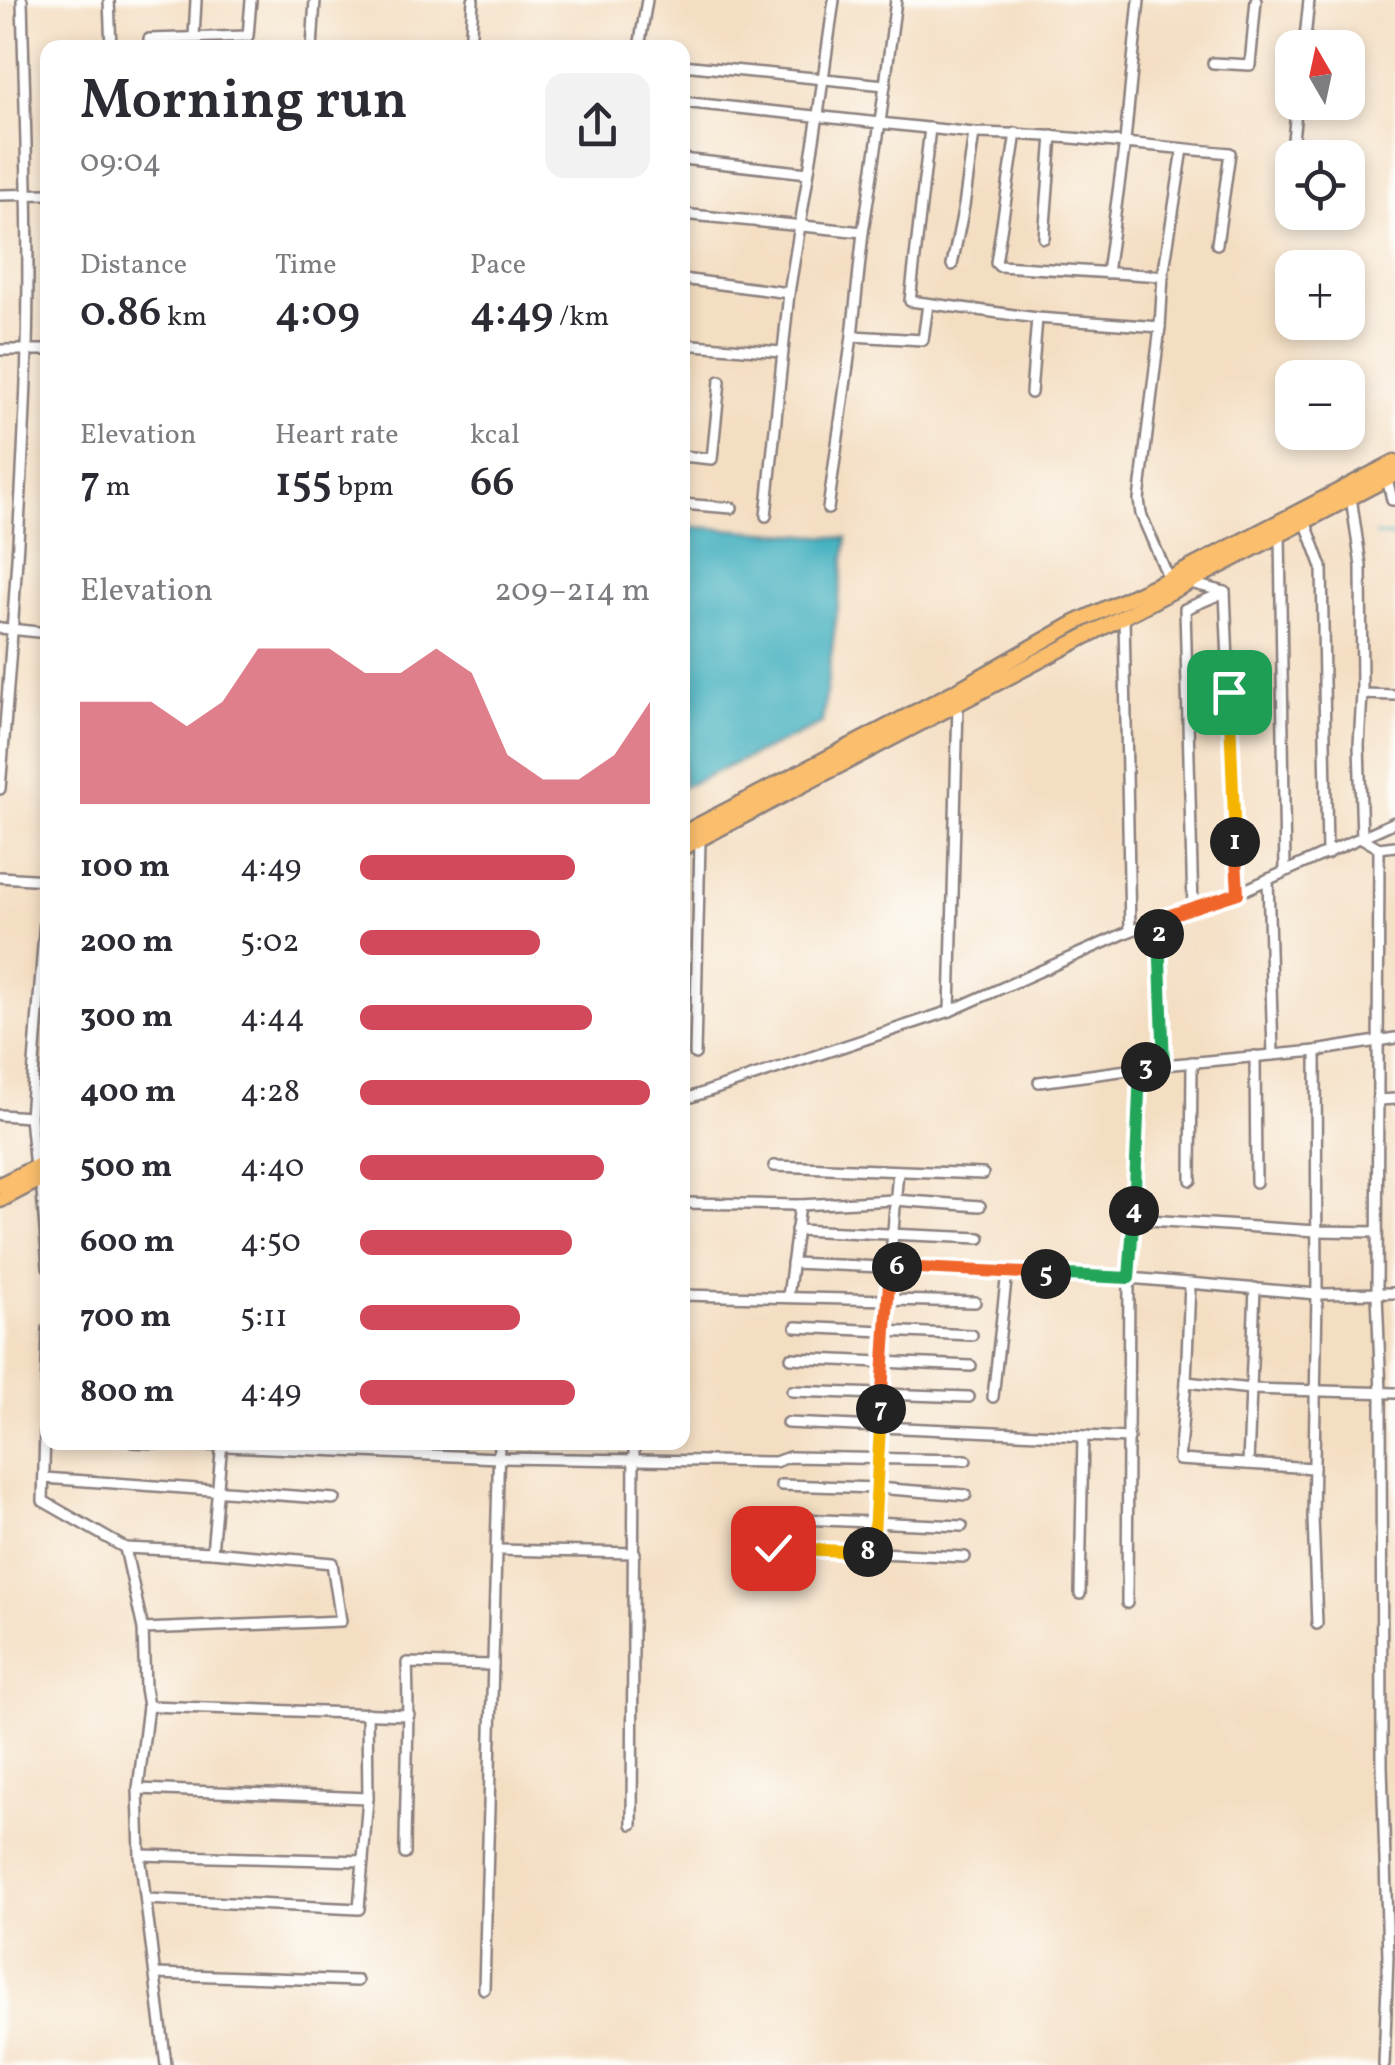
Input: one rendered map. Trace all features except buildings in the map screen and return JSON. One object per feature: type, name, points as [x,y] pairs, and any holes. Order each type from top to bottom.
[{"type":"highway","points":[[690,830],[956,692],[1075,624],[1395,462]]},
{"type":"highway","points":[[690,844],[1391,476]]},
{"type":"highway","points":[[0,1185],[40,1172]]},
{"type":"highway","points":[[0,1200],[40,1173]]},
{"type":"street","points":[[0,789],[14,629],[27,350],[28,194],[22,0]]},
{"type":"street","points":[[109,0],[111,40]]},
{"type":"street","points":[[194,37],[196,0]]},
{"type":"street","points":[[149,38],[248,36],[251,0]]},
{"type":"street","points":[[312,40],[315,0]]},
{"type":"street","points":[[470,40],[473,0]]},
{"type":"street","points":[[640,40],[647,0]]},
{"type":"street","points":[[766,516],[781,352],[834,0]]},
{"type":"street","points":[[828,509],[896,0]]},
{"type":"street","points":[[1107,273],[1140,0]]},
{"type":"street","points":[[1213,63],[1250,65],[1256,0]]},
{"type":"street","points":[[1306,30],[1309,0]]},
{"type":"street","points":[[690,66],[885,85]]},
{"type":"street","points":[[690,103],[974,133],[1052,136],[1230,153],[1216,244]]},
{"type":"street","points":[[930,128],[910,301],[1037,318],[1160,327]]},
{"type":"street","points":[[952,265],[974,133]]},
{"type":"street","points":[[1016,134],[996,263],[999,266],[1163,276]]},
{"type":"street","points":[[1044,238],[1052,136]]},
{"type":"street","points":[[1169,579],[1140,514],[1139,500],[1163,276],[1183,150]]},
{"type":"street","points":[[690,161],[808,173]]},
{"type":"street","points":[[0,195],[40,194]]},
{"type":"street","points":[[690,215],[863,232]]},
{"type":"street","points":[[690,280],[789,293]]},
{"type":"street","points":[[852,336],[922,340],[928,304]]},
{"type":"street","points":[[1031,393],[1037,318]]},
{"type":"street","points":[[690,345],[781,352]]},
{"type":"street","points":[[0,350],[40,350]]},
{"type":"street","points":[[690,457],[712,459],[720,381]]},
{"type":"street","points":[[1391,476],[1395,500]]},
{"type":"street","points":[[1351,497],[1361,566],[1362,838]]},
{"type":"street","points":[[690,505],[732,508]]},
{"type":"street","points":[[1305,521],[1322,567],[1327,854]]},
{"type":"street","points":[[1280,534],[1285,871]]},
{"type":"street","points":[[1188,582],[1225,592]]},
{"type":"street","points":[[1225,592],[1238,893]]},
{"type":"street","points":[[1193,908],[1185,609],[1225,592]]},
{"type":"street","points":[[1124,616],[1130,930]]},
{"type":"street","points":[[0,628],[40,632]]},
{"type":"street","points":[[1362,694],[1395,696]]},
{"type":"street","points":[[950,1011],[958,704]]},
{"type":"street","points":[[690,1097],[950,1011],[1130,930],[1238,893],[1395,822]]},
{"type":"street","points":[[1362,838],[1379,848],[1395,846]]},
{"type":"street","points":[[695,1054],[700,840]]},
{"type":"street","points":[[1379,848],[1377,1294],[1382,1766],[1392,1956],[1384,2065]]},
{"type":"street","points":[[0,876],[40,879]]},
{"type":"street","points":[[1268,878],[1272,1055]]},
{"type":"street","points":[[1158,919],[1164,1065]]},
{"type":"street","points":[[40,985],[30,1117],[40,1159]]},
{"type":"street","points":[[1038,1082],[1316,1051],[1395,1038]]},
{"type":"street","points":[[1316,1051],[1318,1294],[1313,1517],[1317,1624]]},
{"type":"street","points":[[1255,1056],[1256,1182]]},
{"type":"street","points":[[1191,1180],[1192,1062]]},
{"type":"street","points":[[1127,1604],[1129,1278],[1140,1068]]},
{"type":"street","points":[[1378,1100],[1395,1099]]},
{"type":"street","points":[[0,1116],[30,1117]]},
{"type":"street","points":[[774,1166],[983,1174]]},
{"type":"street","points":[[873,1552],[898,1171]]},
{"type":"street","points":[[690,1203],[800,1205],[894,1200],[980,1206]]},
{"type":"street","points":[[788,1297],[800,1205]]},
{"type":"street","points":[[1133,1218],[1317,1232],[1377,1232]]},
{"type":"street","points":[[796,1230],[980,1238]]},
{"type":"street","points":[[792,1263],[1129,1278],[1318,1294],[1395,1293]]},
{"type":"street","points":[[993,1397],[1007,1272]]},
{"type":"street","points":[[1190,1283],[1179,1460],[1314,1468]]},
{"type":"street","points":[[1248,1464],[1255,1288]]},
{"type":"street","points":[[690,1295],[975,1302]]},
{"type":"street","points":[[796,1328],[972,1335]]},
{"type":"street","points":[[790,1358],[971,1366]]},
{"type":"street","points":[[1186,1382],[1251,1389],[1395,1393]]},
{"type":"street","points":[[792,1391],[969,1397]]},
{"type":"street","points":[[787,1423],[1129,1438]]},
{"type":"street","points":[[1080,1594],[1083,1436]]},
{"type":"street","points":[[45,1450],[43,1501],[125,1548],[332,1563],[341,1621],[143,1629]]},
{"type":"street","points":[[212,1552],[222,1450]]},
{"type":"street","points":[[340,1450],[498,1458],[966,1460]]},
{"type":"street","points":[[484,1989],[498,1450]]},
{"type":"street","points":[[632,1824],[634,1450]]},
{"type":"street","points":[[44,1478],[335,1499]]},
{"type":"street","points":[[781,1485],[966,1495]]},
{"type":"street","points":[[777,1518],[962,1526]]},
{"type":"street","points":[[125,1548],[143,1629],[148,1706],[138,1789],[140,1855],[168,2065]]},
{"type":"street","points":[[773,1548],[966,1557]]},
{"type":"street","points":[[498,1550],[634,1553]]},
{"type":"street","points":[[406,1854],[406,1664],[493,1665]]},
{"type":"street","points":[[148,1706],[409,1715]]},
{"type":"street","points":[[146,1898],[359,1909],[368,1798],[367,1713]]},
{"type":"street","points":[[138,1789],[368,1798]]},
{"type":"street","points":[[140,1855],[363,1860]]},
{"type":"street","points":[[156,1974],[358,1981]]},
{"type":"water","points":[[690,527],[847,538],[822,724],[690,784]]},
{"type":"waterway","points":[[1375,535],[1395,537]]},
{"type":"route","points":[[773,1548],[873,1552],[890,1266],[1129,1278],[1140,1068],[1164,1065],[1158,919],[1238,893],[1229,692]]}]
